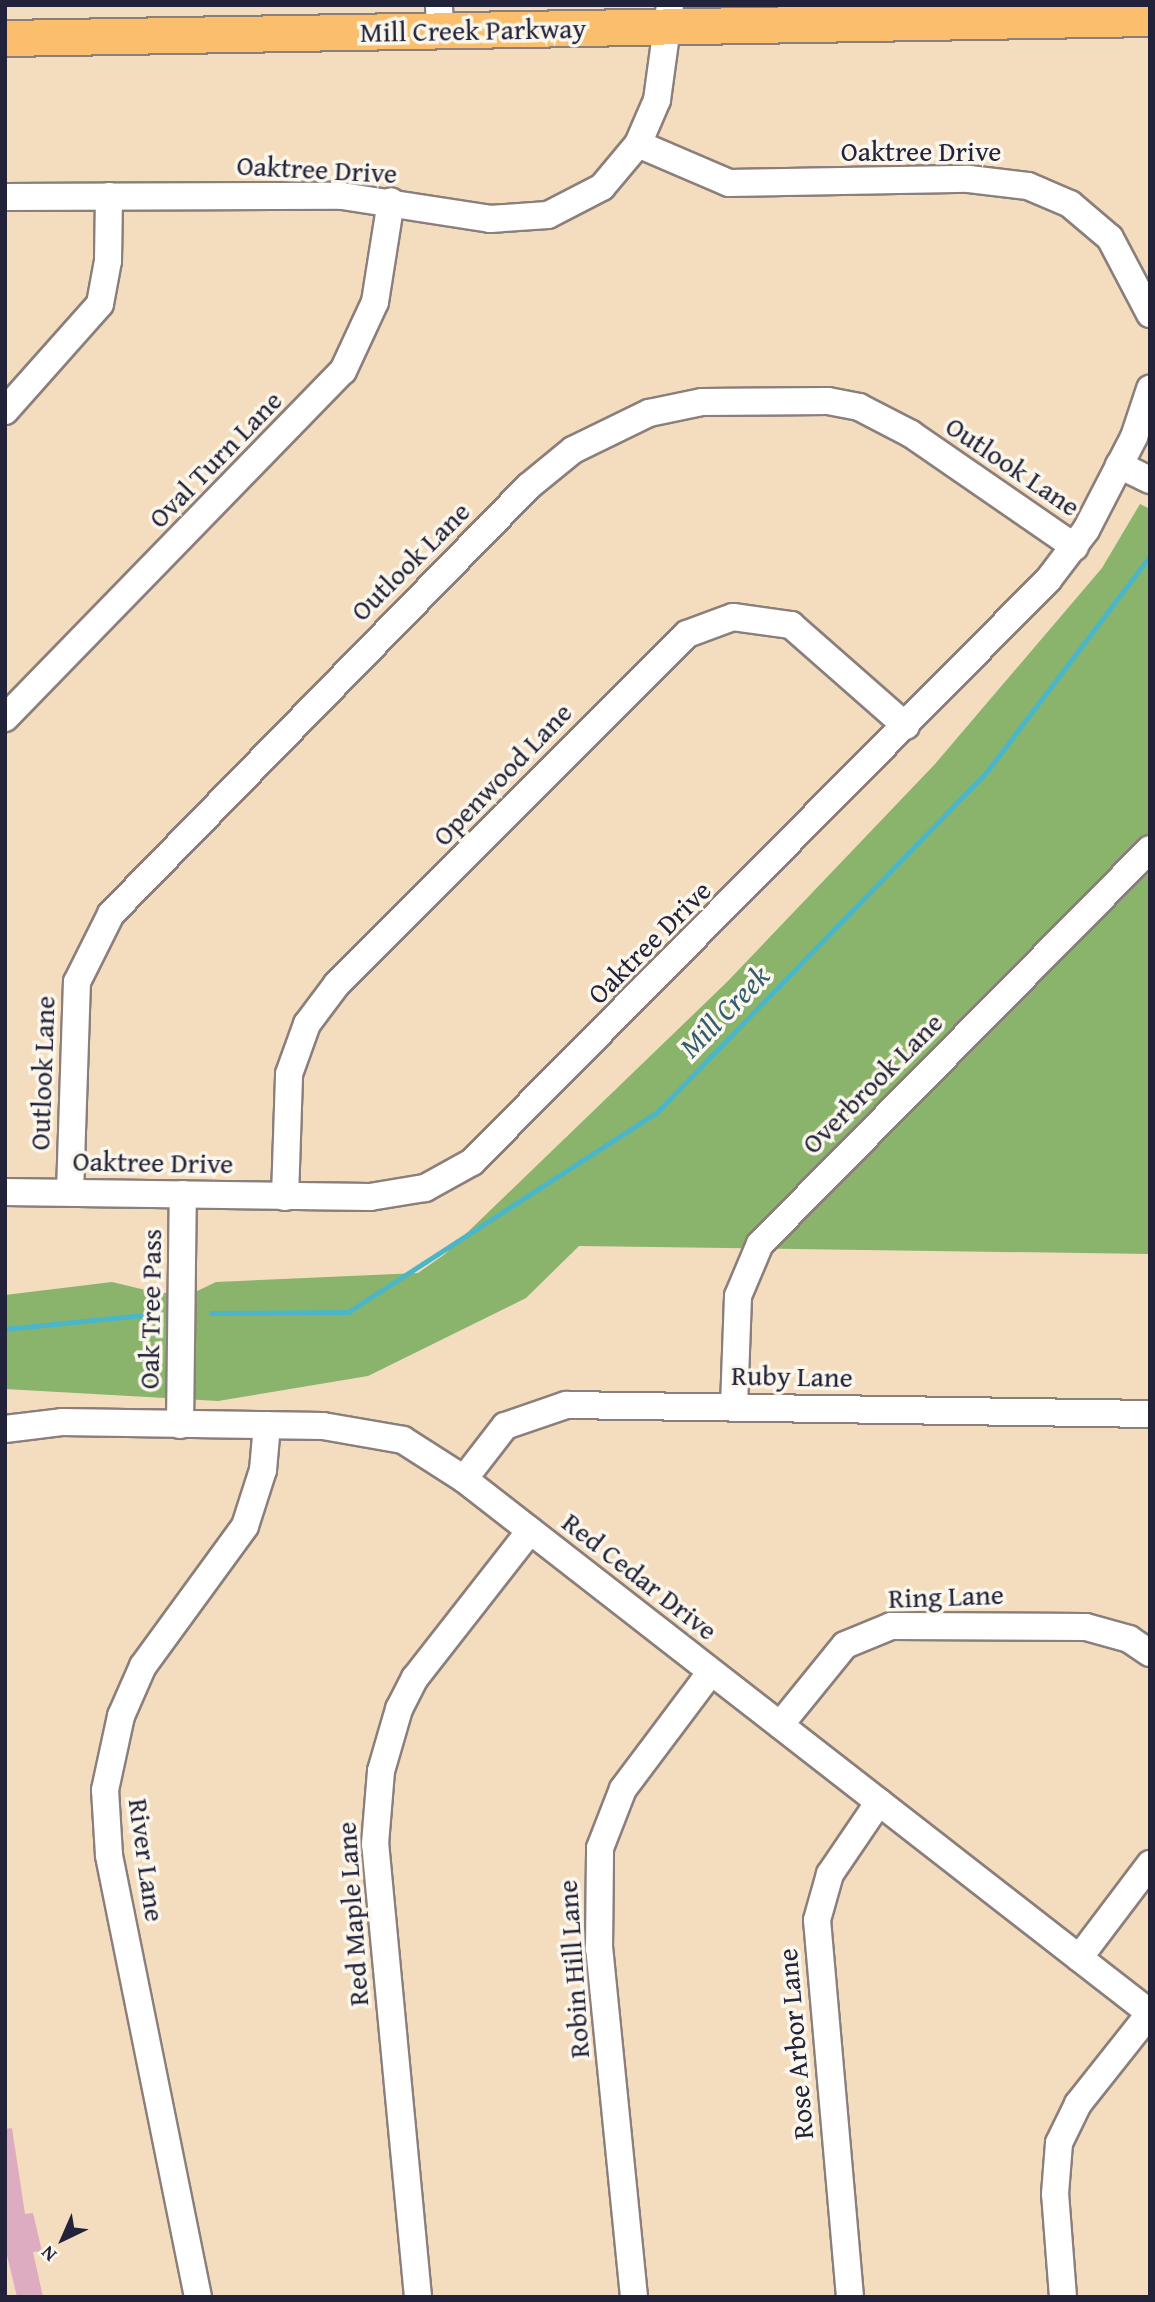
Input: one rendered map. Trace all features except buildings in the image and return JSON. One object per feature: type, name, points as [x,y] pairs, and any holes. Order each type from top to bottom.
[{"type":"main road","name":"Mill Creek Parkway","points":[[5,38],[439,18],[932,13],[1150,18]]},
{"type":"street","name":"Oaktree Drive","points":[[5,197],[391,201],[490,219],[548,215],[601,187],[638,144],[657,100],[669,16]]},
{"type":"street","name":"Oaktree Drive","points":[[638,144],[729,183],[969,179],[1028,186],[1070,204],[1110,238],[1137,279],[1150,314]]},
{"type":"street","points":[[5,411],[100,304],[108,261],[108,196]]},
{"type":"street","name":"Oval Turn Lane","points":[[5,718],[342,371],[375,302],[391,201]]},
{"type":"street","name":"Oaktree Drive","points":[[5,1192],[285,1197],[406,1192],[472,1162],[906,726],[1075,547],[1119,465],[1150,389]]},
{"type":"street","name":"Outlook Lane","points":[[70,1192],[77,982],[111,914],[519,496],[573,450],[616,425],[675,407],[828,401],[859,407],[911,434],[1075,547]]},
{"type":"street","points":[[1119,465],[1150,480]]},
{"type":"street","name":"Openwood Lane","points":[[285,1197],[289,1074],[307,1024],[337,984],[687,634],[733,617],[791,625],[906,726]]},
{"type":"street","name":"Overbrook Lane","points":[[734,1406],[738,1296],[760,1244],[1150,849]]},
{"type":"street","name":"Oak Tree Pass","points":[[180,1425],[183,1194]]},
{"type":"street","name":"Ruby Lane","points":[[464,1479],[505,1426],[541,1408],[734,1406],[1150,1414]]},
{"type":"street","name":"Red Cedar Drive","points":[[5,1429],[62,1422],[267,1425],[384,1434],[464,1479],[1150,2013]]},
{"type":"street","name":"River Lane","points":[[198,2297],[109,1855],[105,1790],[121,1716],[144,1666],[245,1526],[263,1470],[267,1425]]},
{"type":"street","name":"Red Maple Lane","points":[[418,2297],[375,1844],[381,1772],[399,1709],[415,1678],[530,1531]]},
{"type":"street","name":"Ring Lane","points":[[780,1725],[845,1645],[891,1626],[1086,1627],[1129,1639],[1150,1653]]},
{"type":"street","name":"Robin Hill Lane","points":[[634,2297],[598,1937],[600,1848],[623,1789],[711,1672]]},
{"type":"street","name":"Rose Arbor Lane","points":[[850,2297],[817,1920],[830,1874],[879,1802]]},
{"type":"street","points":[[1079,1958],[1150,1864]]},
{"type":"street","points":[[1063,2297],[1055,2194],[1059,2143],[1078,2104],[1150,2013]]},
{"type":"green space","points":[[1140,504],[1150,509],[1150,1254],[579,1246],[526,1298],[368,1376],[218,1401],[5,1389],[5,1295],[112,1282],[158,1293],[193,1293],[216,1282],[418,1273],[445,1254],[727,982],[935,764],[1102,568]]},
{"type":"waterway","name":"Mill Creek","points":[[211,1313],[348,1312],[656,1113],[988,770],[1150,556]]},
{"type":"waterway","name":"Mill Creek","points":[[5,1329],[143,1315]]}]
